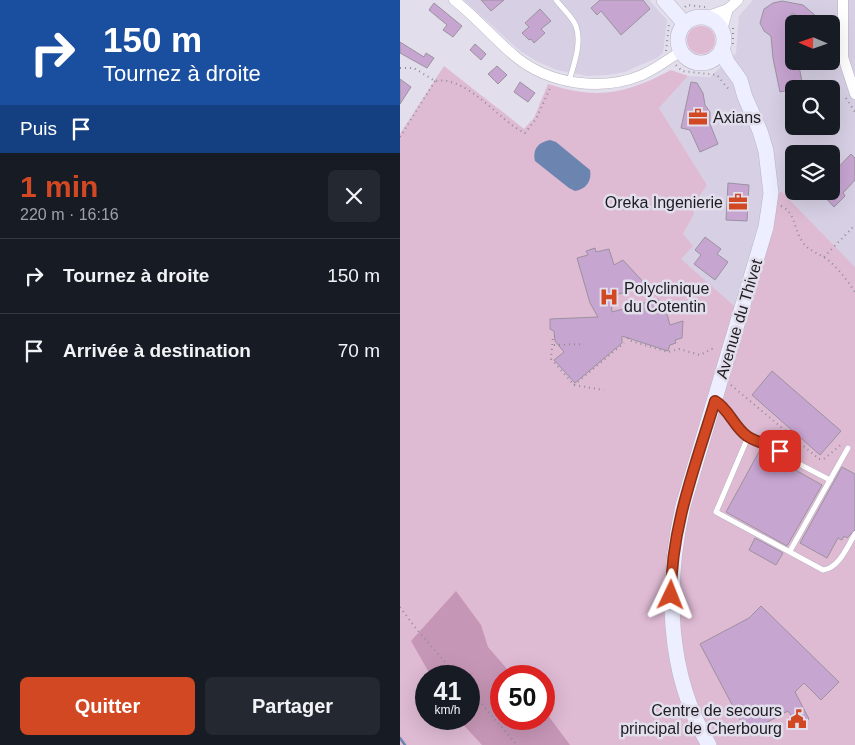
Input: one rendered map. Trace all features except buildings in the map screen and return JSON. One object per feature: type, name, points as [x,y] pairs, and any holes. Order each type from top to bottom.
[{"type":"main road","points":[[664,0],[684,16],[694,17],[710,12],[722,30],[724,40],[722,49],[712,68],[692,62],[680,51],[678,37],[684,16]]},
{"type":"main road","name":"Avenue du Thivet","points":[[722,49],[727,62],[740,80],[740,97]]},
{"type":"main road","name":"Avenue du Thivet","points":[[709,745],[688,698],[679,666],[673,629],[671,580],[674,544],[683,506],[758,256],[770,203],[770,173],[760,131],[727,76],[712,68]]},
{"type":"street","points":[[454,0],[517,58],[535,70],[569,81],[594,85],[629,80],[657,67],[680,51]]},
{"type":"street","points":[[722,30],[728,9],[738,0]]},
{"type":"street","points":[[843,0],[844,57],[855,94]]},
{"type":"street","points":[[710,12],[728,9]]},
{"type":"lane","points":[[556,0],[576,26],[576,58],[569,81]]},
{"type":"lane","points":[[715,401],[722,405],[748,437],[768,444],[830,480]]},
{"type":"lane","points":[[748,437],[716,512],[823,570],[830,569],[836,564],[855,534]]},
{"type":"lane","points":[[790,551],[848,448]]},
{"type":"path","points":[[684,16],[687,5],[710,12]]},
{"type":"path","points":[[400,68],[414,68],[435,81],[449,82],[464,88],[525,133],[536,119],[555,77]]},
{"type":"path","points":[[712,68],[740,97]]},
{"type":"path","points":[[400,136],[435,81]]},
{"type":"path","points":[[770,203],[788,209],[793,217],[801,241],[815,254],[824,258],[845,278],[855,292]]},
{"type":"path","points":[[824,258],[855,225]]},
{"type":"path","points":[[555,336],[553,336],[551,359],[574,385],[604,390]]},
{"type":"path","points":[[628,338],[628,340],[668,352],[679,349],[700,355],[712,349],[721,352]]},
{"type":"path","points":[[574,385],[624,343]]},
{"type":"path","points":[[553,345],[584,344]]},
{"type":"path","points":[[722,376],[818,459],[824,459],[839,444],[846,443],[848,448]]},
{"type":"path","points":[[400,607],[448,665]]},
{"type":"path","points":[[480,702],[517,745]]},
{"type":"shaded area","points":[[464,0],[649,0],[667,20],[663,53],[657,58],[625,72],[607,75],[587,76],[557,70],[538,62],[520,51]]},
{"type":"shaded area","points":[[753,0],[855,0],[855,267],[790,200],[840,200],[840,145],[785,145],[785,195],[782,192],[742,313],[730,303],[699,400],[497,107],[524,129],[534,118],[690,244],[683,234],[694,214],[693,206],[707,185],[659,108],[688,76],[710,77],[736,53],[739,16]]},
{"type":"shaded area","points":[[701,26],[711,30],[715,40],[711,50],[701,54],[691,50],[687,40],[691,30]]},
{"type":"shaded area","points":[[444,66],[524,129],[534,118],[548,84],[582,92],[597,93],[611,92],[640,85],[671,70],[688,76],[659,108],[707,185],[693,206],[694,214],[683,234],[693,246],[681,259],[741,312],[771,193],[782,192],[785,195],[785,200],[790,200],[855,267],[855,745],[400,745],[400,134]]},
{"type":"shaded area","points":[[456,591],[481,625],[488,647],[504,665],[490,665],[490,730],[555,730],[555,725],[570,745],[482,745],[468,730],[480,730],[480,665],[425,665],[411,641]]},
{"type":"water","points":[[550,140],[556,142],[590,170],[589,181],[582,188],[575,191],[569,188],[535,161],[534,157],[537,147],[543,142]]},
{"type":"waterway","points":[[400,738],[405,745]]},
{"type":"place","name":"Axians","points":[[698,117]]},
{"type":"place","name":"Oreka Ingenierie","points":[[738,202]]},
{"type":"place","name":"Polyclinique du Cotentin","points":[[609,297]]},
{"type":"place","name":"Centre de secours principal de Cherbourg","points":[[797,719]]},
{"type":"route","points":[[671,595],[674,544],[683,506],[715,401],[722,405],[744,434],[780,451]]}]
